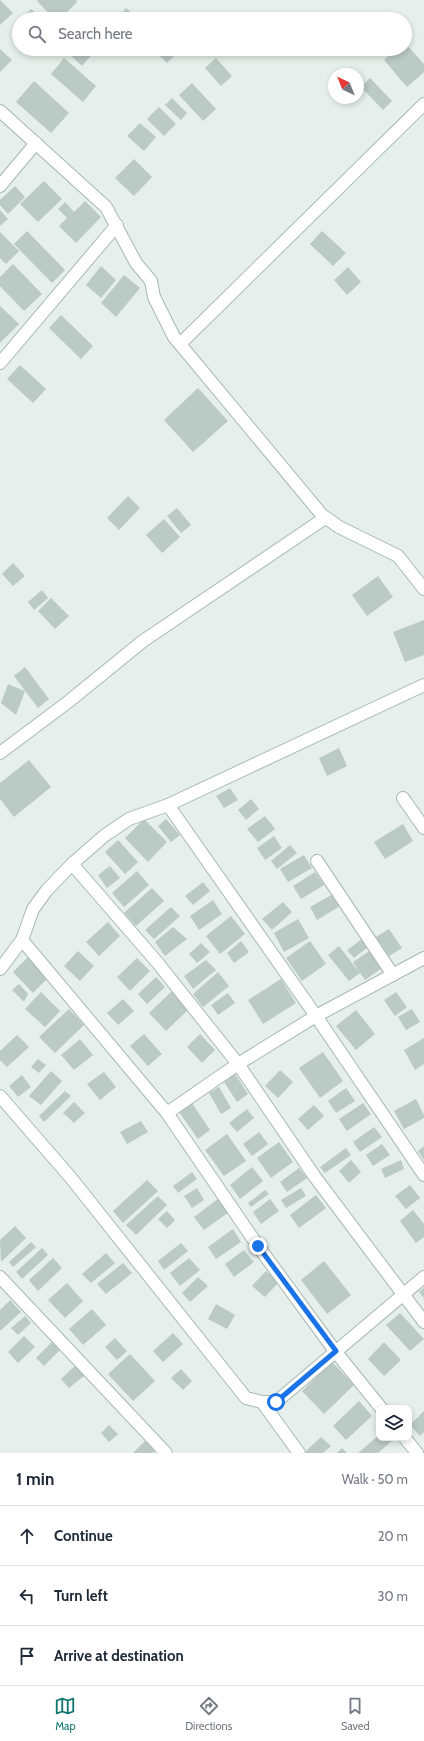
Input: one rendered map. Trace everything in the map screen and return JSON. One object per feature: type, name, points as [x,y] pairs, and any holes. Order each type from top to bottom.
[{"type":"street","points":[[180,344],[424,104]]},
{"type":"street","points":[[0,111],[106,207],[136,263],[151,281],[154,297],[174,337],[326,518],[339,527],[398,556],[424,589]]},
{"type":"street","points":[[0,186],[36,143]]},
{"type":"street","points":[[0,363],[117,225]]},
{"type":"street","points":[[0,753],[68,702],[144,641],[326,518]]},
{"type":"street","points":[[0,969],[22,940],[34,908],[47,890],[72,864],[104,836],[128,819],[168,805],[424,685]]},
{"type":"street","points":[[404,798],[424,828]]},
{"type":"street","points":[[168,805],[316,1016],[424,1175]]},
{"type":"street","points":[[317,861],[393,975]]},
{"type":"street","points":[[72,864],[157,962],[238,1064],[315,1177],[402,1295],[424,1322]]},
{"type":"street","points":[[22,940],[167,1113],[258,1246],[336,1351],[379,1405]]},
{"type":"street","points":[[167,1113],[238,1064],[316,1016],[424,958]]},
{"type":"street","points":[[0,1096],[71,1178],[246,1398],[262,1402],[276,1402],[424,1277]]},
{"type":"street","points":[[0,1277],[166,1453]]},
{"type":"street","points":[[262,1402],[299,1453]]},
{"type":"street","points":[[407,1441],[416,1453]]},
{"type":"building","points":[[0,0],[12,12],[12,14],[0,25]]},
{"type":"building","points":[[76,0],[77,2],[67,12],[47,12],[37,1]]},
{"type":"building","points":[[126,8],[131,12],[123,12]]},
{"type":"building","points":[[0,49],[12,60],[0,72]]},
{"type":"building","points":[[412,51],[424,64],[424,72],[407,87],[384,60],[388,56],[412,56]]},
{"type":"building","points":[[71,56],[91,56],[82,66]]},
{"type":"building","points":[[160,56],[174,56],[167,63]]},
{"type":"building","points":[[64,58],[96,86],[83,102],[51,74]]},
{"type":"building","points":[[216,58],[232,76],[221,86],[205,68]]},
{"type":"building","points":[[370,78],[392,101],[383,110],[364,90],[364,84]]},
{"type":"building","points":[[34,81],[69,113],[51,133],[16,102]]},
{"type":"building","points":[[192,83],[216,109],[203,121],[179,95]]},
{"type":"building","points":[[172,98],[187,113],[181,120],[165,105]]},
{"type":"building","points":[[159,107],[176,124],[164,136],[147,119]]},
{"type":"building","points":[[140,123],[156,137],[144,151],[127,136]]},
{"type":"building","points":[[134,159],[152,177],[134,196],[115,178]]},
{"type":"building","points":[[44,181],[62,199],[38,222],[20,204]]},
{"type":"building","points":[[15,186],[25,197],[8,214],[0,205],[0,200]]},
{"type":"building","points":[[85,201],[101,217],[76,243],[59,226],[67,218],[58,209],[65,202],[74,212]]},
{"type":"building","points":[[0,210],[8,219],[0,226]]},
{"type":"building","points":[[27,231],[65,270],[52,283],[14,244]]},
{"type":"building","points":[[322,231],[346,253],[333,266],[310,244]]},
{"type":"building","points":[[0,232],[19,251],[6,264],[0,258]]},
{"type":"building","points":[[13,264],[42,294],[24,311],[0,286],[0,277]]},
{"type":"building","points":[[101,266],[116,280],[101,298],[86,285]]},
{"type":"building","points":[[348,267],[361,282],[347,295],[334,280]]},
{"type":"building","points":[[124,275],[140,288],[116,317],[101,303]]},
{"type":"building","points":[[0,306],[19,324],[0,343]]},
{"type":"building","points":[[61,315],[93,346],[81,359],[49,328]]},
{"type":"building","points":[[20,365],[46,389],[33,403],[7,379]]},
{"type":"building","points":[[198,388],[228,421],[193,452],[164,420]]},
{"type":"building","points":[[128,496],[140,508],[119,530],[107,518]]},
{"type":"building","points":[[177,508],[191,525],[181,533],[167,516]]},
{"type":"building","points":[[164,519],[180,537],[162,553],[146,535]]},
{"type":"building","points":[[13,563],[25,576],[13,586],[2,574]]},
{"type":"building","points":[[378,576],[393,597],[367,616],[352,595]]},
{"type":"building","points":[[42,590],[48,598],[34,610],[28,602]]},
{"type":"building","points":[[51,598],[69,616],[55,629],[38,611]]},
{"type":"building","points":[[424,620],[424,655],[405,662],[393,632]]},
{"type":"building","points":[[25,667],[49,699],[38,708],[14,676]]},
{"type":"building","points":[[8,684],[25,691],[16,715],[1,703]]},
{"type":"building","points":[[339,748],[347,766],[327,776],[319,758]]},
{"type":"building","points":[[29,760],[51,787],[14,817],[0,799],[0,783]]},
{"type":"building","points":[[230,788],[238,800],[224,808],[216,796]]},
{"type":"building","points":[[251,799],[259,809],[246,820],[238,810]]},
{"type":"building","points":[[265,816],[275,829],[258,842],[247,829]]},
{"type":"building","points":[[144,819],[167,842],[148,862],[125,838]]},
{"type":"building","points":[[166,819],[180,835],[171,842],[158,826]]},
{"type":"building","points":[[403,824],[413,841],[385,859],[374,842]]},
{"type":"building","points":[[274,836],[282,848],[265,860],[257,848]]},
{"type":"building","points":[[118,840],[138,862],[125,874],[105,852]]},
{"type":"building","points":[[290,845],[297,853],[277,869],[271,861]]},
{"type":"building","points":[[304,855],[312,868],[288,882],[280,869]]},
{"type":"building","points":[[110,866],[120,878],[107,888],[98,875]]},
{"type":"building","points":[[137,871],[149,885],[124,907],[112,893]]},
{"type":"building","points":[[315,872],[324,885],[301,899],[293,886]]},
{"type":"building","points":[[203,882],[210,891],[193,905],[185,896]]},
{"type":"building","points":[[152,888],[164,901],[136,926],[124,913]]},
{"type":"building","points":[[333,894],[340,906],[317,920],[310,907]]},
{"type":"building","points":[[213,900],[222,914],[199,930],[190,916]]},
{"type":"building","points":[[283,902],[292,912],[272,930],[262,919]]},
{"type":"building","points":[[171,907],[180,916],[154,939],[145,930]]},
{"type":"building","points":[[231,916],[245,934],[220,954],[206,936]]},
{"type":"building","points":[[298,919],[309,938],[284,952],[274,933]]},
{"type":"building","points":[[108,922],[120,936],[99,956],[86,942]]},
{"type":"building","points":[[173,927],[187,939],[165,956],[155,942]]},
{"type":"building","points":[[389,929],[402,948],[389,956],[376,937]]},
{"type":"building","points":[[362,939],[368,947],[354,958],[347,950]]},
{"type":"building","points":[[241,941],[249,952],[234,963],[227,953]]},
{"type":"building","points":[[310,941],[326,964],[302,981],[286,958]]},
{"type":"building","points":[[201,943],[210,952],[197,963],[189,954]]},
{"type":"building","points":[[339,946],[359,972],[353,962],[371,950],[382,968],[365,980],[360,973],[349,981],[328,955]]},
{"type":"building","points":[[78,951],[94,966],[80,981],[64,966]]},
{"type":"building","points":[[29,956],[49,977],[33,993],[13,972]]},
{"type":"building","points":[[137,958],[150,971],[130,991],[117,977]]},
{"type":"building","points":[[206,960],[216,970],[193,989],[184,976]]},
{"type":"building","points":[[218,972],[229,986],[203,1007],[193,994]]},
{"type":"building","points":[[156,977],[165,987],[147,1004],[138,994]]},
{"type":"building","points":[[281,979],[296,1003],[263,1024],[248,1000]]},
{"type":"building","points":[[19,984],[28,994],[24,1002],[12,990]]},
{"type":"building","points":[[172,991],[189,1009],[166,1031],[149,1013]]},
{"type":"building","points":[[41,992],[60,1011],[45,1027],[25,1009]]},
{"type":"building","points":[[396,992],[407,1007],[395,1016],[384,1000]]},
{"type":"building","points":[[228,993],[235,1003],[218,1015],[211,1005]]},
{"type":"building","points":[[123,999],[134,1011],[118,1025],[107,1013]]},
{"type":"building","points":[[69,1009],[84,1025],[55,1053],[39,1037]]},
{"type":"building","points":[[412,1009],[420,1022],[406,1030],[398,1017]]},
{"type":"building","points":[[356,1010],[375,1034],[356,1050],[336,1026]]},
{"type":"building","points":[[144,1034],[162,1054],[148,1066],[130,1046]]},
{"type":"building","points":[[200,1034],[215,1050],[202,1063],[187,1047]]},
{"type":"building","points":[[17,1035],[29,1047],[7,1067],[0,1060],[0,1051]]},
{"type":"building","points":[[424,1038],[424,1064],[415,1070],[404,1050]]},
{"type":"building","points":[[80,1039],[93,1055],[74,1070],[61,1055]]},
{"type":"building","points":[[323,1052],[343,1081],[320,1098],[299,1068]]},
{"type":"building","points":[[38,1059],[46,1065],[39,1073],[31,1067]]},
{"type":"building","points":[[280,1070],[293,1082],[278,1098],[265,1086]]},
{"type":"building","points":[[51,1071],[62,1081],[41,1105],[29,1096]]},
{"type":"building","points":[[104,1072],[116,1087],[100,1100],[87,1084]]},
{"type":"building","points":[[235,1074],[248,1094],[237,1102],[224,1082]]},
{"type":"building","points":[[22,1075],[31,1087],[18,1097],[9,1086]]},
{"type":"building","points":[[219,1087],[231,1108],[221,1114],[209,1093]]},
{"type":"building","points":[[346,1088],[355,1101],[336,1113],[328,1101]]},
{"type":"building","points":[[65,1091],[71,1096],[44,1122],[39,1116]]},
{"type":"building","points":[[416,1099],[424,1118],[404,1129],[394,1111]]},
{"type":"building","points":[[74,1102],[85,1113],[74,1123],[63,1113]]},
{"type":"building","points":[[192,1103],[210,1130],[198,1139],[179,1112]]},
{"type":"building","points":[[363,1103],[371,1114],[347,1131],[339,1119]]},
{"type":"building","points":[[314,1105],[324,1116],[308,1130],[298,1119]]},
{"type":"building","points":[[247,1109],[254,1118],[237,1132],[229,1123]]},
{"type":"building","points":[[141,1121],[148,1132],[127,1144],[120,1132]]},
{"type":"building","points":[[374,1127],[382,1137],[360,1152],[353,1142]]},
{"type":"building","points":[[259,1132],[268,1144],[252,1156],[243,1144]]},
{"type":"building","points":[[227,1134],[246,1161],[224,1176],[205,1150]]},
{"type":"building","points":[[279,1142],[293,1162],[271,1178],[257,1158]]},
{"type":"building","points":[[382,1144],[390,1155],[373,1166],[366,1155]]},
{"type":"building","points":[[424,1146],[424,1160],[418,1151]]},
{"type":"building","points":[[346,1148],[351,1155],[325,1173],[320,1167]]},
{"type":"building","points":[[351,1160],[361,1172],[349,1183],[339,1171]]},
{"type":"building","points":[[401,1160],[404,1169],[385,1178],[381,1169]]},
{"type":"building","points":[[252,1167],[263,1181],[240,1199],[230,1185]]},
{"type":"building","points":[[299,1168],[307,1178],[287,1192],[280,1182]]},
{"type":"building","points":[[192,1172],[197,1179],[178,1193],[173,1186]]},
{"type":"building","points":[[147,1180],[158,1191],[123,1223],[113,1211]]},
{"type":"building","points":[[410,1185],[420,1198],[406,1209],[395,1196]]},
{"type":"building","points":[[197,1188],[204,1200],[192,1208],[184,1196]]},
{"type":"building","points":[[301,1188],[306,1196],[286,1208],[281,1200]]},
{"type":"building","points":[[265,1190],[269,1194],[251,1207],[248,1203]]},
{"type":"building","points":[[316,1195],[326,1208],[299,1228],[290,1215]]},
{"type":"building","points":[[158,1196],[167,1205],[136,1235],[126,1225]]},
{"type":"building","points":[[219,1198],[229,1212],[204,1230],[194,1217]]},
{"type":"building","points":[[270,1199],[279,1211],[261,1224],[253,1212]]},
{"type":"building","points":[[413,1210],[424,1224],[424,1237],[416,1243],[400,1221]]},
{"type":"building","points":[[167,1211],[175,1220],[167,1228],[158,1219]]},
{"type":"building","points":[[15,1226],[26,1238],[1,1262],[0,1240]]},
{"type":"building","points":[[233,1229],[241,1242],[216,1259],[208,1247]]},
{"type":"building","points":[[31,1242],[36,1247],[13,1267],[9,1262]]},
{"type":"building","points":[[181,1243],[188,1251],[164,1270],[158,1261]]},
{"type":"building","points":[[42,1248],[48,1255],[22,1279],[16,1272]]},
{"type":"building","points":[[244,1250],[254,1262],[234,1277],[225,1264]]},
{"type":"building","points":[[106,1253],[115,1263],[91,1283],[82,1274]]},
{"type":"building","points":[[53,1258],[62,1268],[38,1291],[29,1280]]},
{"type":"building","points":[[189,1258],[200,1270],[180,1286],[170,1273]]},
{"type":"building","points":[[324,1261],[351,1295],[327,1314],[301,1280]]},
{"type":"building","points":[[123,1263],[132,1273],[106,1294],[97,1284]]},
{"type":"building","points":[[266,1271],[279,1282],[265,1297],[252,1286]]},
{"type":"building","points":[[198,1277],[208,1286],[190,1302],[182,1293]]},
{"type":"building","points":[[67,1283],[83,1301],[65,1318],[48,1300]]},
{"type":"building","points":[[424,1288],[424,1298],[419,1292]]},
{"type":"building","points":[[10,1300],[21,1312],[0,1331],[0,1310]]},
{"type":"building","points":[[216,1304],[235,1315],[227,1329],[208,1319]]},
{"type":"building","points":[[92,1309],[106,1325],[83,1345],[69,1329]]},
{"type":"building","points":[[400,1313],[424,1339],[410,1351],[386,1325]]},
{"type":"building","points":[[25,1316],[31,1323],[18,1335],[11,1328]]},
{"type":"building","points":[[173,1333],[183,1344],[163,1362],[153,1351]]},
{"type":"building","points":[[24,1336],[35,1347],[18,1363],[8,1352]]},
{"type":"building","points":[[115,1338],[127,1351],[117,1360],[105,1347]]},
{"type":"building","points":[[52,1342],[60,1350],[44,1366],[36,1358]]},
{"type":"building","points":[[384,1342],[401,1360],[384,1376],[368,1359]]},
{"type":"building","points":[[130,1354],[155,1381],[133,1401],[108,1374]]},
{"type":"building","points":[[332,1362],[354,1385],[324,1414],[302,1391]]},
{"type":"building","points":[[76,1365],[85,1375],[69,1388],[61,1379]]},
{"type":"building","points":[[181,1369],[192,1381],[183,1390],[171,1378]]},
{"type":"building","points":[[359,1401],[372,1416],[346,1440],[333,1426]]},
{"type":"building","points":[[424,1411],[424,1432],[420,1436],[412,1427],[412,1423]]},
{"type":"building","points":[[109,1425],[118,1434],[109,1442],[101,1433]]},
{"type":"building","points":[[321,1437],[331,1446],[323,1453],[305,1452]]},
{"type":"building","points":[[376,1438],[376,1441],[392,1441],[378,1453],[358,1453]]},
{"type":"building","points":[[145,1441],[155,1451],[153,1453],[133,1453]]},
{"type":"building","points":[[342,1448],[347,1453],[337,1453]]},
{"type":"route","points":[[258,1246],[336,1351],[276,1402]]}]
